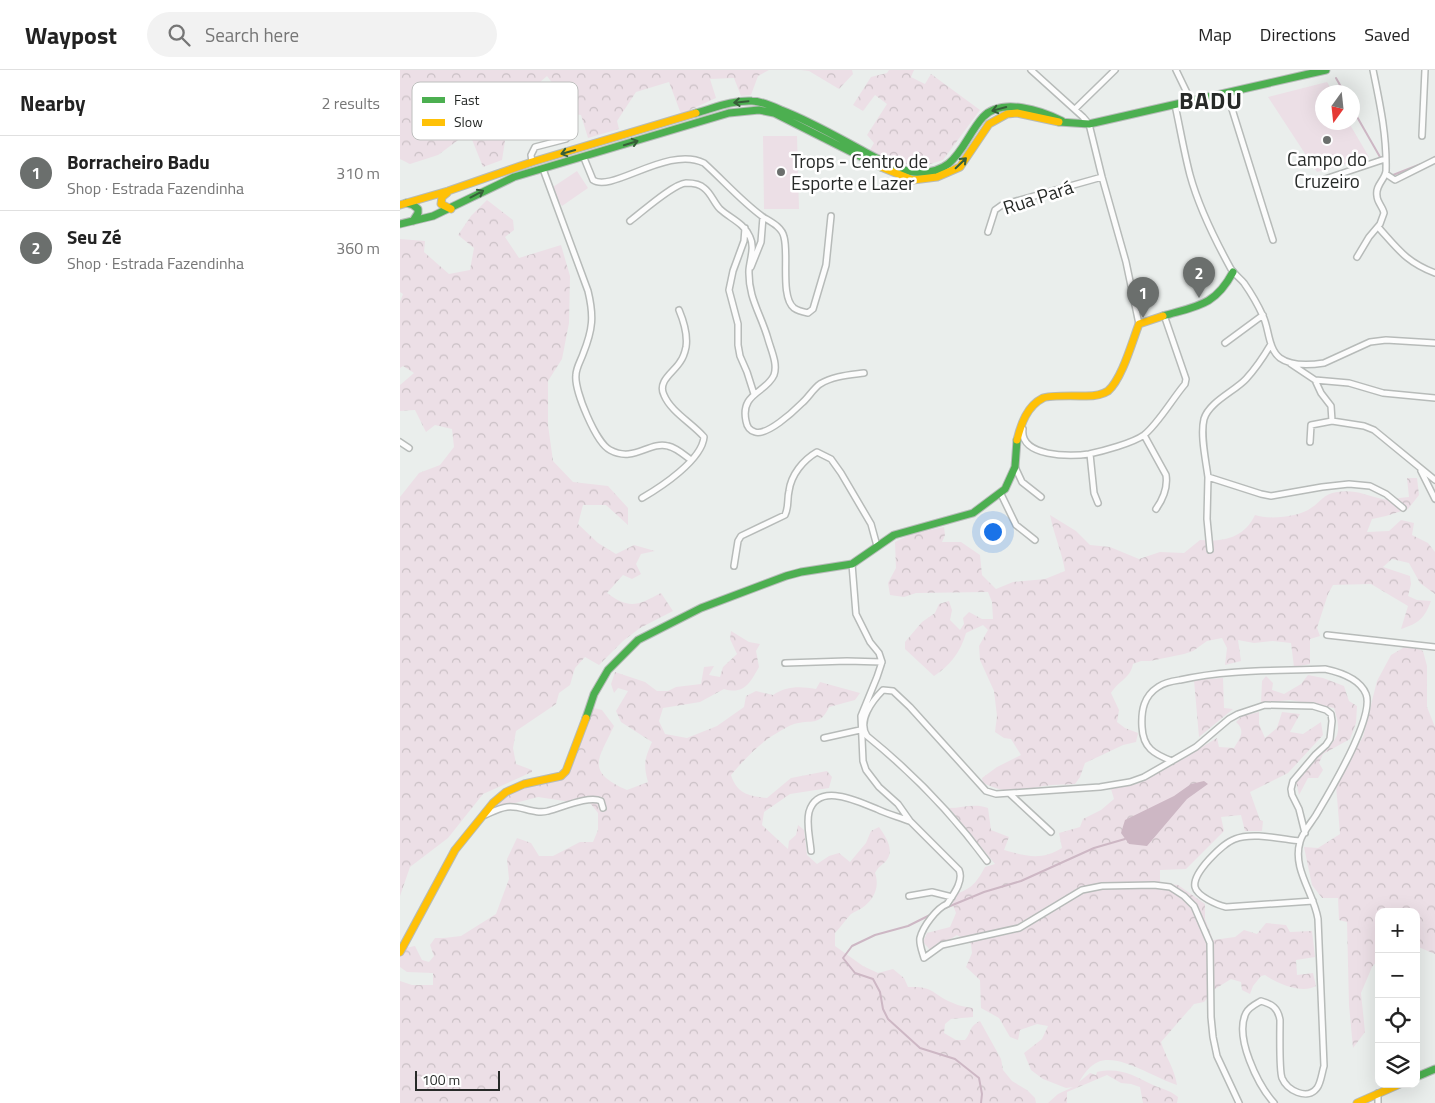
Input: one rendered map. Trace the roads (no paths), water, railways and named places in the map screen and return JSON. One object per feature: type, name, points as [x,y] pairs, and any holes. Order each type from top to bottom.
[{"type":"main road","points":[[403,204],[448,191],[532,162],[734,102],[753,101],[769,105],[802,118],[874,157],[910,172],[923,173],[946,166],[963,148],[984,116],[1001,107],[1013,106],[1024,108],[1054,116],[1072,124],[1090,124],[1323,70]]},
{"type":"main road","points":[[400,224],[434,216],[505,181],[729,113],[759,110],[774,114],[794,122],[875,165],[913,180],[937,177],[960,167],[989,124],[1007,114],[1017,113],[1052,122],[1062,121]]},
{"type":"main road","points":[[448,191],[440,200],[441,204],[451,208]]},
{"type":"main road","points":[[403,204],[418,209],[418,213],[413,221]]},
{"type":"main road","points":[[400,952],[455,850],[493,803],[506,792],[524,784],[561,776],[566,771],[594,694],[608,670],[638,640],[701,608],[786,576],[800,572],[828,570],[852,564],[894,535],[972,513],[1001,494],[1005,489],[1015,467],[1017,441],[1021,425],[1028,411],[1035,403],[1044,396],[1092,396],[1109,390],[1121,372],[1140,324],[1208,302],[1226,286],[1233,272]]},
{"type":"main road","points":[[1420,1075],[1435,1069]]},
{"type":"main road","points":[[1357,1103],[1390,1088]]},
{"type":"street","points":[[1032,70],[1090,124],[1140,324]]},
{"type":"street","points":[[1075,110],[1115,70]]},
{"type":"street","points":[[1176,70],[1191,101]]},
{"type":"street","points":[[1357,257],[1369,237],[1378,227],[1384,213],[1377,197],[1377,190],[1378,184],[1386,174],[1384,124],[1373,70]]},
{"type":"street","points":[[1422,136],[1424,70]]},
{"type":"street","points":[[1227,93],[1273,240]]},
{"type":"street","points":[[1175,104],[1194,189],[1212,233],[1233,272],[1244,284],[1263,315],[1271,344],[1277,355],[1315,380],[1349,383],[1383,393],[1435,398]]},
{"type":"street","points":[[532,162],[530,155],[535,147],[559,140]]},
{"type":"street","points":[[584,158],[593,180],[601,183],[618,179],[662,161],[681,158],[699,160],[711,169],[740,200],[777,225],[784,236],[787,293],[790,303],[794,308],[808,313],[813,308],[826,265],[831,216]]},
{"type":"street","points":[[1325,179],[1385,159]]},
{"type":"street","points":[[1386,174],[1395,180],[1435,160]]},
{"type":"street","points":[[543,169],[582,274],[593,311],[592,327],[576,375],[576,387],[588,416],[602,442],[608,449],[620,454],[630,454],[667,445],[691,460]]},
{"type":"street","name":"Rua Pará","points":[[988,232],[995,210],[1002,205],[1102,177]]},
{"type":"street","points":[[630,221],[676,186],[686,183],[703,186],[719,208],[745,227],[752,242],[749,271],[753,300],[761,315],[776,369],[767,385],[754,394],[745,411],[748,428],[753,432],[766,431],[780,422],[819,385],[842,376],[864,373]]},
{"type":"street","points":[[749,271],[761,242],[763,217]]},
{"type":"street","points":[[745,227],[744,241],[733,271],[729,290],[738,324],[740,356],[754,394]]},
{"type":"street","points":[[1378,227],[1400,253],[1435,273]]},
{"type":"street","points":[[642,498],[679,473],[701,448],[704,437],[672,406],[662,391],[663,384],[680,362],[685,350],[687,337],[679,310]]},
{"type":"street","points":[[1035,403],[1022,429],[1024,440],[1031,447],[1049,453],[1063,456],[1090,454],[1132,441],[1144,435],[1185,384],[1186,379],[1164,315]]},
{"type":"street","points":[[1225,343],[1263,315]]},
{"type":"street","points":[[1290,363],[1324,363],[1370,342],[1386,340],[1435,344]]},
{"type":"street","points":[[1210,550],[1207,519],[1208,478],[1203,426],[1205,417],[1210,409],[1245,380],[1271,344]]},
{"type":"street","points":[[1315,380],[1321,393],[1331,406],[1332,421]]},
{"type":"street","points":[[1310,442],[1311,425],[1332,421],[1364,426],[1374,430],[1435,480]]},
{"type":"street","points":[[1144,435],[1166,475],[1165,492],[1156,509]]},
{"type":"street","points":[[400,442],[410,448]]},
{"type":"street","points":[[734,566],[738,541],[741,536],[785,515],[788,509],[788,491],[791,478],[810,456],[817,452],[831,459],[841,472],[871,524],[877,546]]},
{"type":"street","points":[[1090,454],[1094,493],[1098,503]]},
{"type":"street","points":[[1015,467],[1022,482],[1041,497]]},
{"type":"street","points":[[1420,468],[1435,499]]},
{"type":"street","points":[[1208,478],[1271,496],[1305,489],[1349,484],[1370,486],[1386,494],[1403,508]]},
{"type":"street","points":[[1001,494],[1016,525],[1035,540]]},
{"type":"street","points":[[852,564],[856,614],[870,642],[880,653],[882,662],[861,716],[860,730],[863,761],[866,770],[879,787],[898,804],[910,821],[961,874],[960,880],[947,904],[940,907],[924,929],[920,938],[924,958],[942,945],[1019,928],[1082,890],[1102,886],[1154,885],[1170,887],[1184,896],[1194,906],[1210,943],[1213,1037],[1217,1056],[1239,1103]]},
{"type":"street","points":[[1327,635],[1435,647]]},
{"type":"street","points":[[785,663],[882,662]]},
{"type":"street","points":[[1172,760],[1156,755],[1150,750],[1144,738],[1142,728],[1142,709],[1147,697],[1165,683],[1194,676],[1325,669],[1352,679],[1366,694],[1365,718],[1356,743],[1300,841],[1299,857],[1301,872],[1314,901],[1318,918],[1324,1066],[1317,1088],[1310,1093],[1299,1094],[1287,1085],[1281,1077],[1280,1020],[1278,1012],[1271,1004],[1261,1001],[1252,1006],[1246,1012],[1243,1021],[1244,1041],[1252,1067],[1274,1103]]},
{"type":"street","points":[[987,861],[964,830],[937,800],[903,765],[867,736],[864,731],[864,718],[883,690],[893,691],[910,707],[986,791],[996,794],[1100,787],[1130,782],[1144,777],[1196,747],[1229,719],[1255,707],[1293,704],[1313,706],[1326,710],[1331,714],[1332,721],[1330,739],[1326,746],[1297,774],[1291,789],[1292,796],[1299,809],[1305,833]]},
{"type":"street","points":[[824,738],[860,730]]},
{"type":"street","points":[[1010,794],[1051,832]]},
{"type":"street","points":[[812,851],[808,825],[809,813],[812,806],[821,798],[828,796],[854,799],[910,821]]},
{"type":"street","points":[[485,815],[504,807],[548,812],[593,799],[600,801],[603,808]]},
{"type":"street","points":[[1300,841],[1247,836],[1236,838],[1227,842],[1216,851],[1196,878],[1195,887],[1198,892],[1220,906],[1226,907],[1314,901]]},
{"type":"street","points":[[908,896],[932,892],[952,896]]},
{"type":"street","points":[[1378,1093],[1378,1103]]},
{"type":"waterway","points":[[1336,78],[1340,85]]},
{"type":"waterway","points":[[1360,122],[1380,157]]},
{"type":"waterway","points":[[1428,161],[1435,157]]},
{"type":"waterway","points":[[1393,175],[1421,164]]},
{"type":"waterway","points":[[943,909],[984,892],[1021,881],[1094,848],[1125,839]]},
{"type":"waterway","points":[[932,914],[908,926],[875,935],[852,946],[843,958],[855,973],[873,979],[880,992],[883,1009],[888,1019],[920,1048],[955,1059],[979,1078],[982,1094],[981,1103]]},
{"type":"place","name":"Campo do Cruzeiro","points":[[1327,140]]},
{"type":"place","name":"Trops - Centro de Esporte e Lazer","points":[[781,172]]},
{"type":"place","name":"Seu Zé","points":[[1199,298]]},
{"type":"place","name":"Borracheiro Badu","points":[[1143,318]]},
{"type":"district","name":"BADU","points":[[1211,101]]}]
